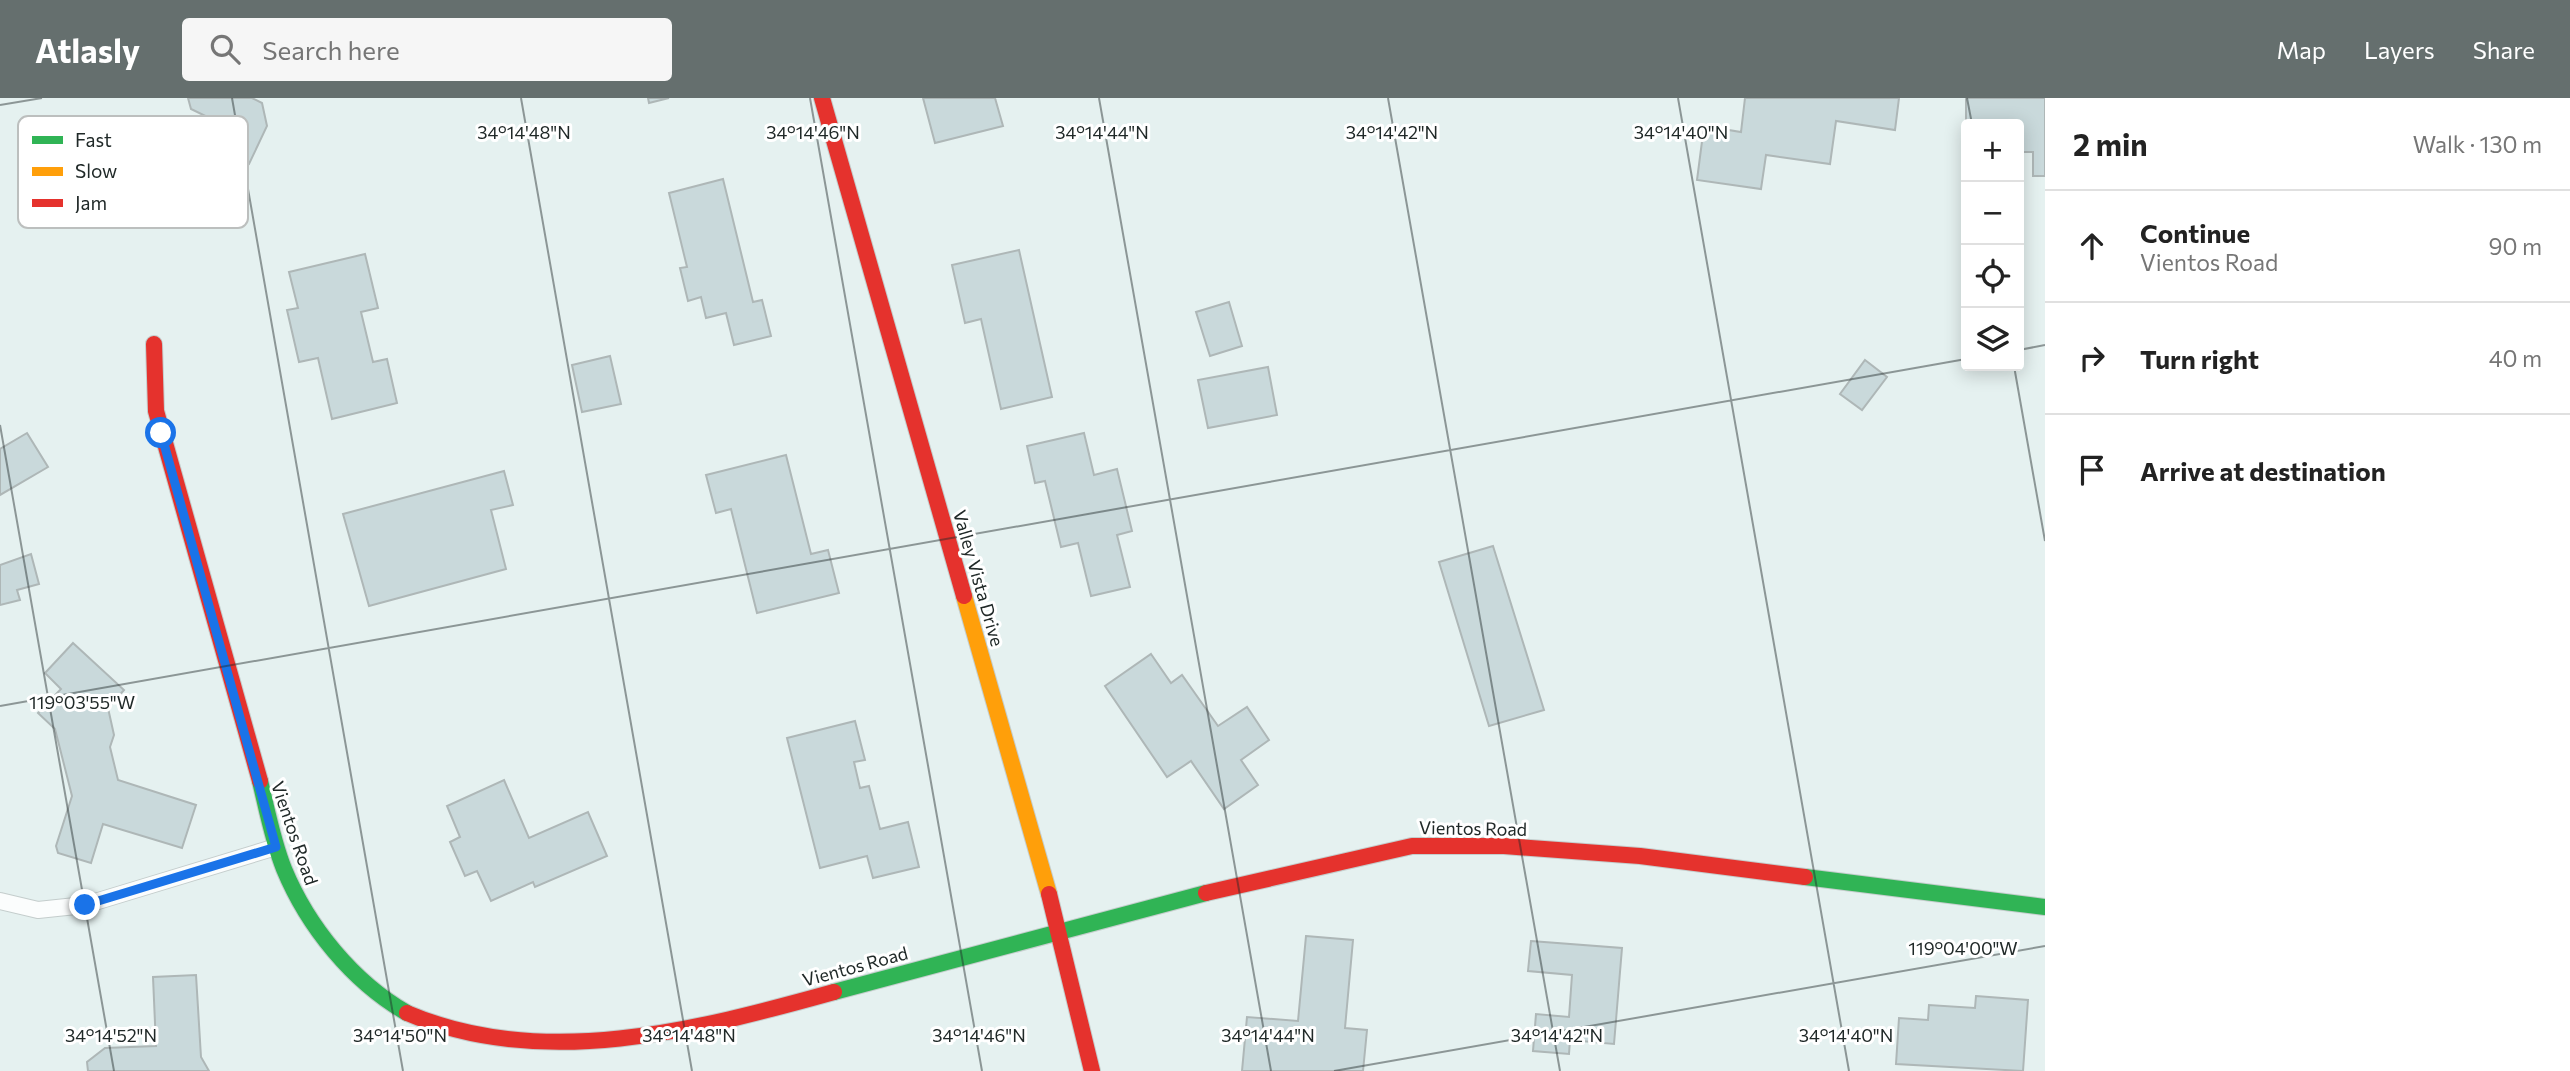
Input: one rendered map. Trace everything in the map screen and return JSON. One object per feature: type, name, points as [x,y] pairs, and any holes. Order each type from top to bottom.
[{"type":"street","name":"Valley Vista Drive","points":[[822,98],[1059,929],[1092,1071]]},
{"type":"street","name":"Vientos Road","points":[[154,344],[153,388],[158,422],[276,847],[297,899],[314,926],[356,975],[409,1016],[447,1033],[517,1050],[589,1052],[644,1044],[1059,929],[1346,859],[1412,846],[1504,846],[1640,856],[2045,907]]},
{"type":"lane","points":[[0,901],[38,910],[85,905],[276,847]]},
{"type":"building","points":[[188,98],[252,98],[262,103],[267,126],[249,164],[248,116],[205,116],[191,109]]},
{"type":"building","points":[[648,98],[669,98],[649,103]]},
{"type":"building","points":[[923,98],[995,98],[1003,126],[935,143]]},
{"type":"building","points":[[1745,98],[1899,98],[1895,130],[1836,121],[1830,164],[1766,155],[1761,189],[1697,180],[1704,126],[1741,132]]},
{"type":"building","points":[[1966,98],[2045,98],[2045,176],[2033,176],[2033,152],[2024,152],[2024,119],[1966,119]]},
{"type":"building","points":[[723,179],[753,302],[762,300],[771,336],[734,345],[726,313],[706,318],[701,297],[688,301],[680,268],[687,267],[669,193]]},
{"type":"building","points":[[1019,250],[1052,397],[1001,409],[981,319],[965,323],[952,265]]},
{"type":"building","points":[[365,254],[378,308],[361,312],[373,362],[387,359],[397,403],[332,419],[318,358],[299,362],[287,310],[298,308],[289,272]]},
{"type":"building","points":[[1229,302],[1242,346],[1210,356],[1196,312]]},
{"type":"building","points":[[610,356],[621,404],[582,412],[572,365]]},
{"type":"building","points":[[1865,360],[1887,377],[1862,410],[1840,394]]},
{"type":"building","points":[[1268,367],[1277,415],[1208,428],[1198,380]]},
{"type":"building","points":[[27,433],[48,467],[0,495],[0,449]]},
{"type":"building","points":[[1084,433],[1094,475],[1117,469],[1132,531],[1117,535],[1130,587],[1091,596],[1078,543],[1061,547],[1045,481],[1035,483],[1027,446]]},
{"type":"building","points":[[786,455],[811,554],[828,550],[839,593],[757,613],[731,509],[716,513],[706,475]]},
{"type":"building","points":[[504,471],[513,505],[491,510],[506,569],[369,606],[343,514]]},
{"type":"building","points":[[1493,546],[1544,710],[1489,726],[1439,562]]},
{"type":"building","points":[[31,554],[39,584],[17,590],[20,600],[0,605],[0,565]]},
{"type":"building","points":[[73,643],[124,690],[108,708],[114,735],[110,747],[118,780],[196,805],[182,848],[103,824],[91,863],[58,853],[56,846],[72,796],[55,729],[38,713],[61,689],[45,673]]},
{"type":"building","points":[[1151,654],[1171,683],[1182,675],[1218,726],[1247,707],[1269,740],[1241,760],[1258,785],[1224,809],[1191,761],[1167,777],[1105,686]]},
{"type":"building","points":[[855,721],[865,760],[854,762],[860,788],[869,786],[880,829],[908,822],[919,867],[873,878],[867,856],[820,868],[787,738]]},
{"type":"building","points":[[504,780],[529,838],[588,812],[607,856],[535,887],[533,882],[491,901],[477,871],[465,876],[450,842],[460,837],[447,806]]},
{"type":"building","points":[[1306,936],[1353,940],[1345,1028],[1367,1030],[1363,1071],[1242,1071],[1247,1017],[1298,1021]]},
{"type":"building","points":[[1531,941],[1622,948],[1614,1044],[1570,1040],[1569,1054],[1533,1051],[1536,1014],[1569,1017],[1572,975],[1528,971]]},
{"type":"building","points":[[196,975],[201,1057],[209,1071],[88,1071],[87,1062],[105,1048],[156,1046],[153,977]]},
{"type":"building","points":[[1976,996],[2028,1000],[2023,1071],[1896,1064],[1899,1018],[1928,1020],[1929,1005],[1975,1008]]},
{"type":"traffic: fast","points":[[260,781],[280,859],[306,912],[319,932],[351,969],[368,986],[407,1013]]},
{"type":"traffic: fast","points":[[1805,877],[2045,907]]},
{"type":"traffic: fast","points":[[834,992],[1206,893]]},
{"type":"traffic: slow","points":[[964,596],[1049,894]]},
{"type":"traffic: jam","points":[[822,98],[964,596]]},
{"type":"traffic: jam","points":[[154,344],[156,411],[260,781]]},
{"type":"traffic: jam","points":[[1206,893],[1412,846],[1504,846],[1640,856],[1805,877]]},
{"type":"traffic: jam","points":[[1049,894],[1092,1071]]},
{"type":"traffic: jam","points":[[407,1013],[458,1030],[511,1040],[565,1042],[674,1031],[834,992]]},
{"type":"route","points":[[85,905],[276,847],[161,433]]}]
